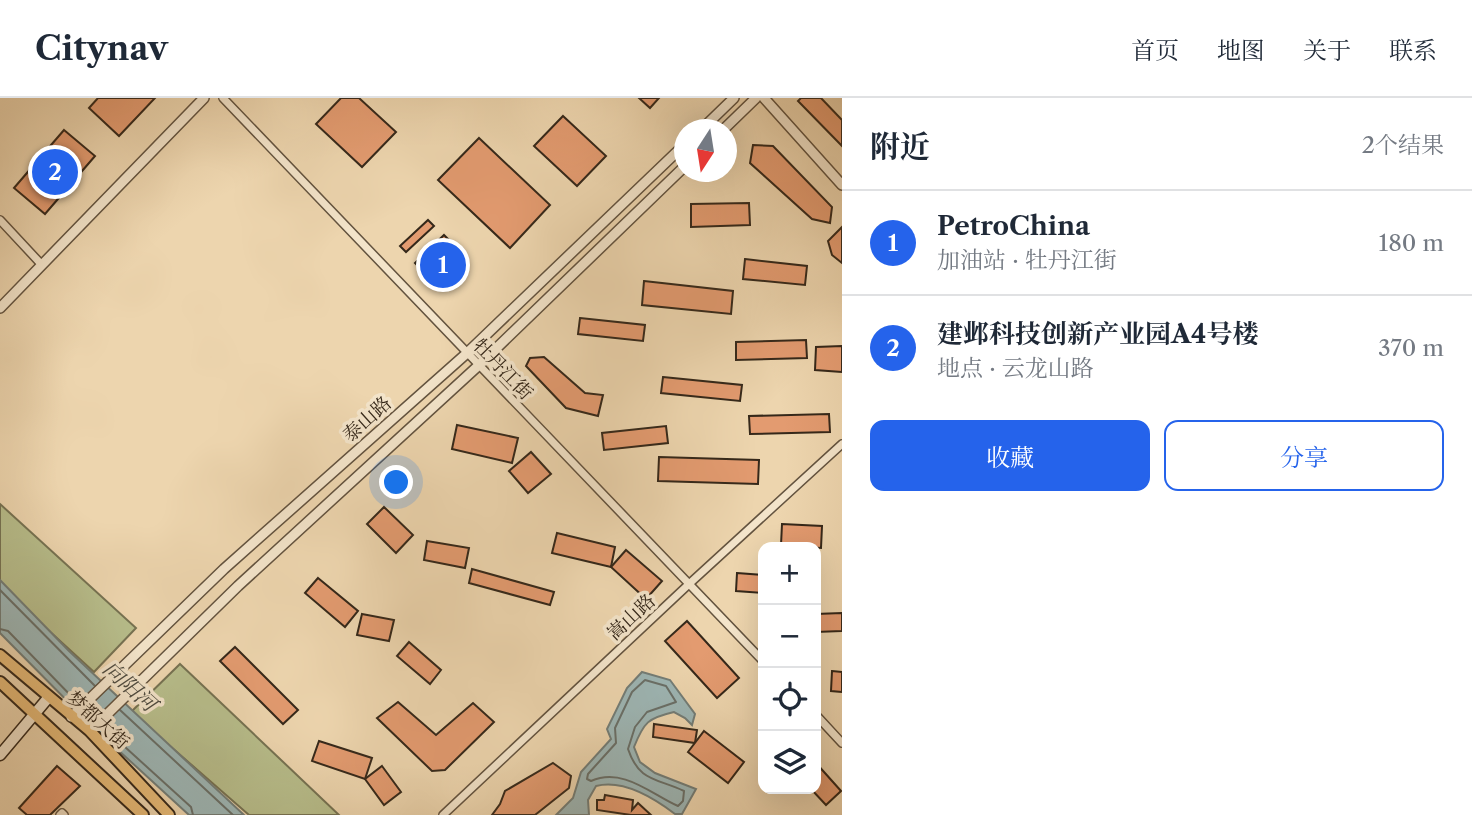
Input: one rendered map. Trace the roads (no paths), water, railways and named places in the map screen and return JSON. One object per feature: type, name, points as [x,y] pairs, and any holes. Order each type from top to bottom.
[{"type":"main road","name":"梦都大街","points":[[0,654],[90,732],[169,815]]},
{"type":"main road","name":"梦都大街","points":[[0,682],[143,815]]},
{"type":"main road","points":[[0,755],[48,698]]},
{"type":"street","points":[[0,308],[204,98]]},
{"type":"street","name":"牡丹江街","points":[[223,98],[758,656]]},
{"type":"street","points":[[712,119],[733,98]]},
{"type":"street","points":[[734,119],[756,98]]},
{"type":"street","points":[[764,98],[842,185]]},
{"type":"street","name":"泰山路","points":[[71,717],[225,569],[467,354],[674,155]]},
{"type":"street","name":"泰山路","points":[[90,732],[239,586],[478,366],[674,177]]},
{"type":"street","points":[[0,220],[42,265]]},
{"type":"street","name":"嵩山路","points":[[443,815],[842,444]]},
{"type":"street","points":[[821,720],[842,743]]},
{"type":"water","points":[[0,580],[69,651],[244,815],[189,815],[93,727],[0,633]]},
{"type":"water","points":[[642,672],[670,680],[695,714],[692,725],[674,712],[658,716],[644,727],[634,747],[640,762],[655,773],[696,789],[682,814],[675,814],[638,791],[606,785],[596,786],[588,800],[589,815],[556,815],[573,798],[581,772],[611,739],[607,729],[627,688]]},
{"type":"place","name":"建邺科技创新产业园A4号楼","points":[[55,172]]},
{"type":"place","name":"PetroChina","points":[[443,265]]},
{"type":"water label","name":"向阳河","points":[[130,686]]}]
